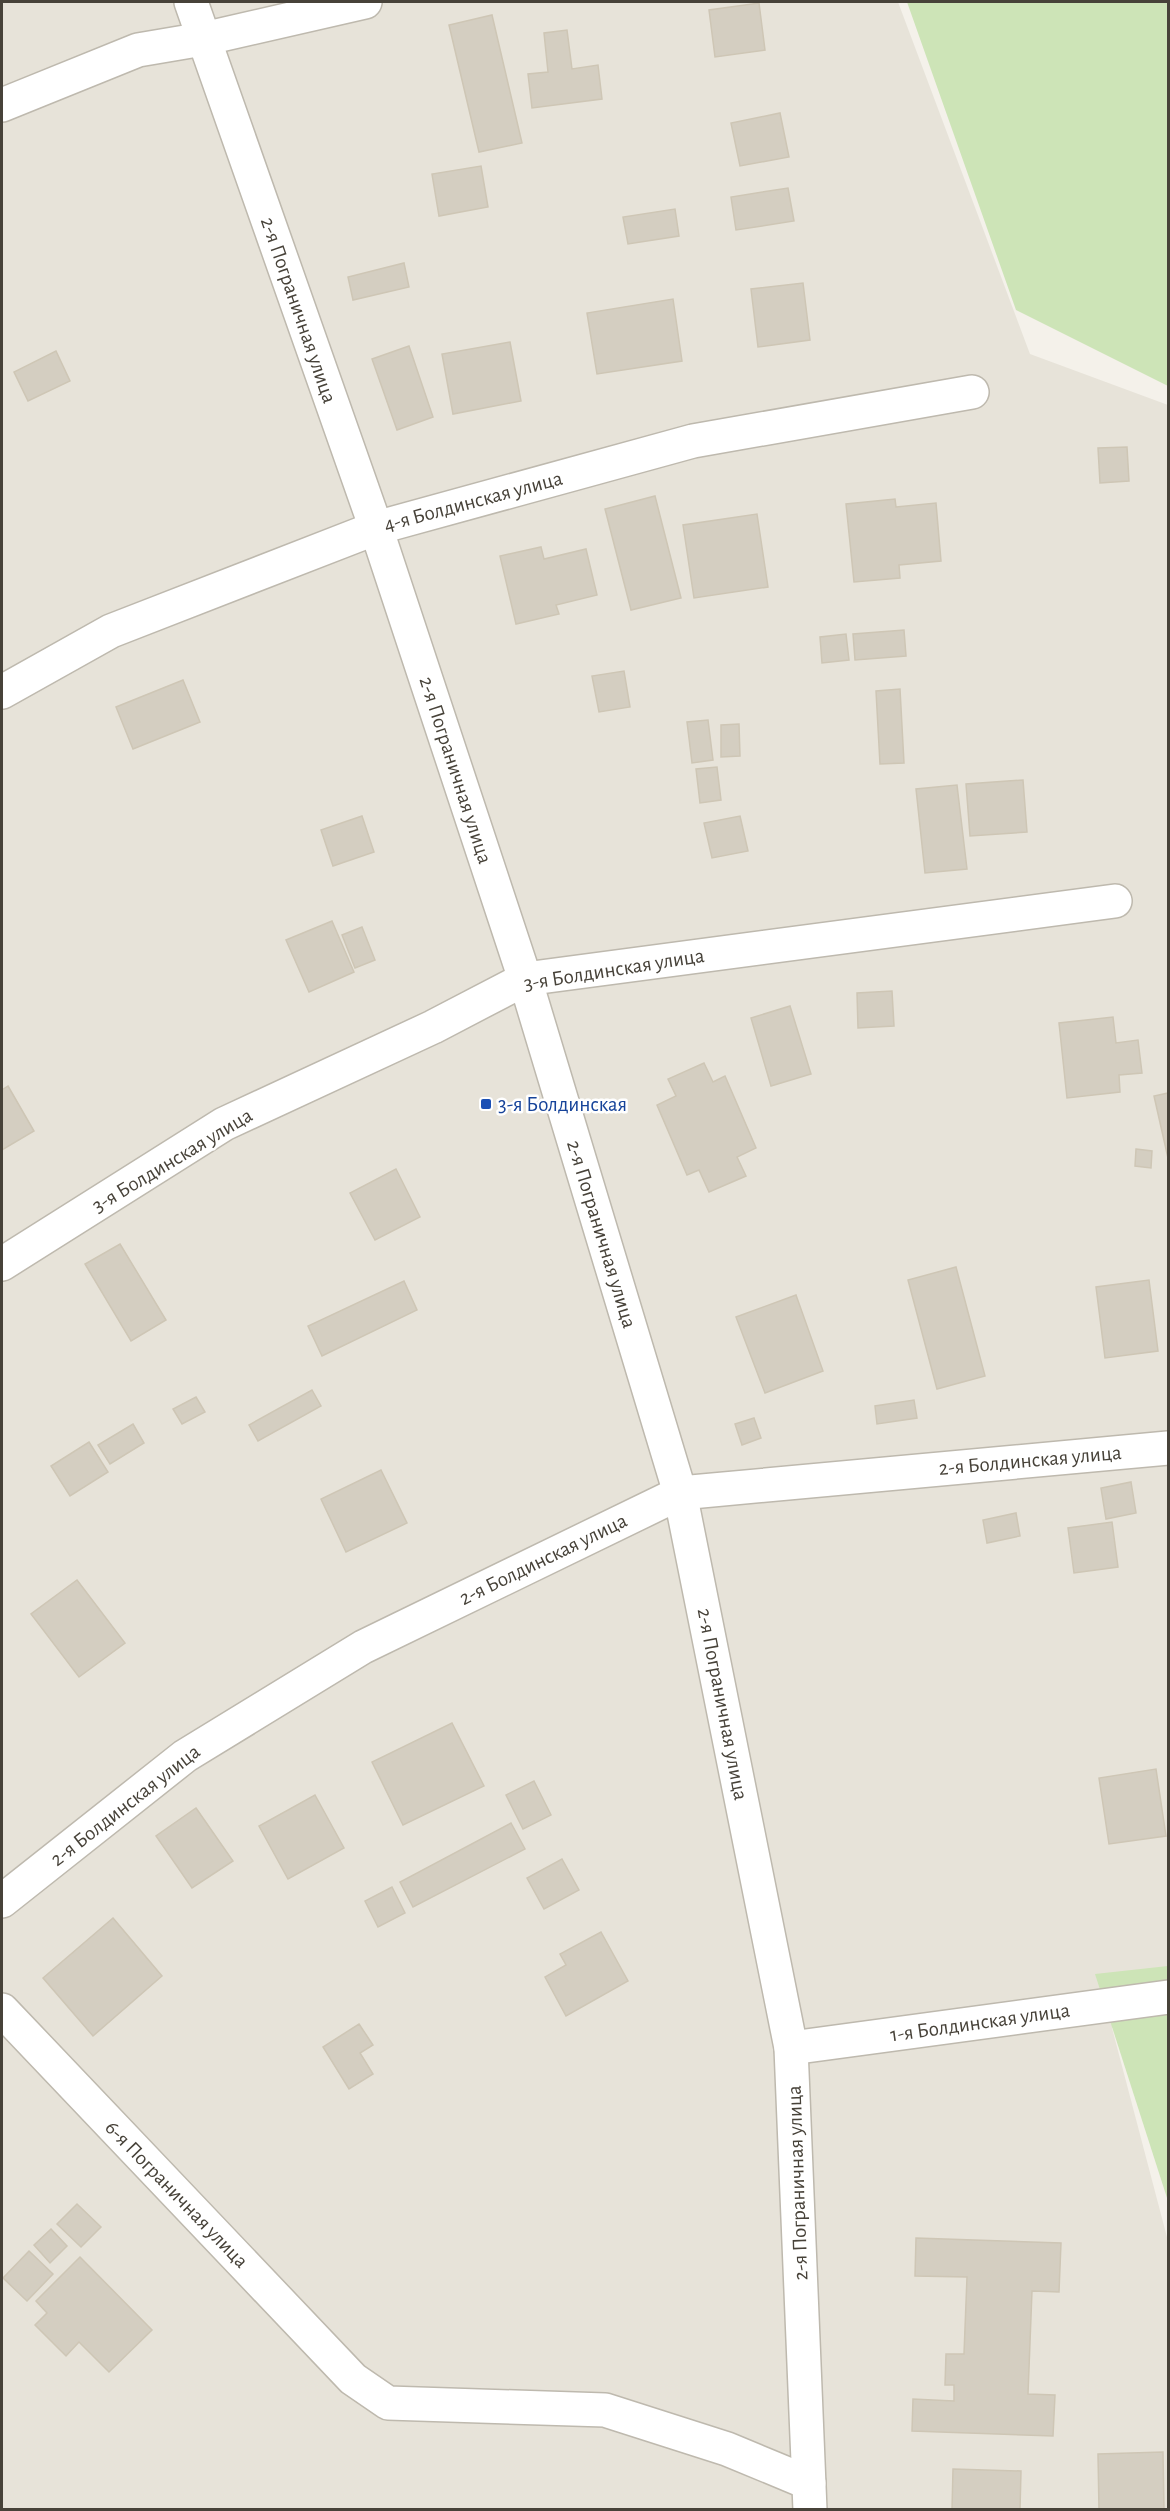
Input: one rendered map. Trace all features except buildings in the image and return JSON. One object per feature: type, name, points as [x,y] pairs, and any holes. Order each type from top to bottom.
[{"type":"street","name":"2-я Пограничная улица","points":[[191,2],[376,528],[525,979],[680,1492],[791,2048],[809,2496]]},
{"type":"street","points":[[2,105],[138,50],[203,39],[365,2]]},
{"type":"street","name":"4-я Болдинская улица","points":[[2,692],[111,631],[376,528],[693,441],[972,392]]},
{"type":"street","name":"3-я Болдинская улица","points":[[2,1264],[224,1125],[433,1027],[525,979],[1115,900]]},
{"type":"street","name":"2-я Болдинская улица","points":[[2,1901],[185,1756],[363,1647],[680,1492],[1168,1448]]},
{"type":"street","name":"1-я Болдинская улица","points":[[791,2048],[1168,1997]]},
{"type":"street","name":"6-я Пограничная улица","points":[[2,2010],[353,2379],[388,2403],[604,2410],[727,2449],[809,2496]]},
{"type":"shaded area","points":[[2,2],[898,2],[1030,354],[1168,405],[1168,2022],[1112,2028],[1168,2241],[1168,2509],[2,2510]]},
{"type":"green space","points":[[907,2],[1168,2],[1168,386],[1016,310]]},
{"type":"green space","points":[[1168,1966],[1168,2201],[1095,1974]]},
{"type":"place","name":"3-я Болдинская","points":[[486,1104]]}]
